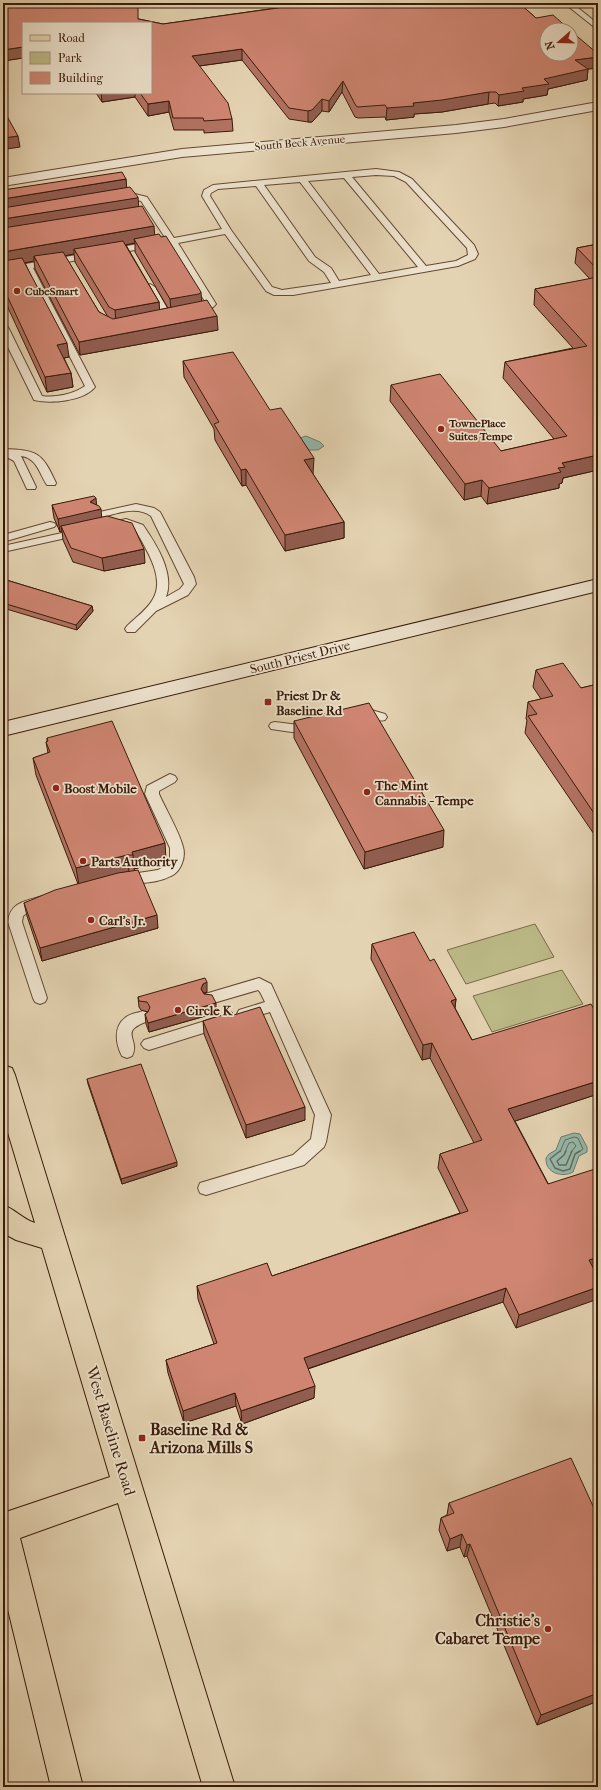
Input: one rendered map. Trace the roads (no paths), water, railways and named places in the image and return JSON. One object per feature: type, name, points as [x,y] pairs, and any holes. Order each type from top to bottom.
[{"type":"main road","name":"West Baseline Road","points":[[3,1075],[219,1787]]},
{"type":"main road","points":[[3,1216],[7,1222],[20,1231],[53,1239]]},
{"type":"main road","points":[[67,1787],[3,1529],[128,1485]]},
{"type":"street","name":"South Beck Avenue","points":[[3,182],[182,154],[456,129],[504,123],[598,106]]},
{"type":"street","name":"South Priest Drive","points":[[3,729],[598,585]]},
{"type":"lane","points":[[568,3],[598,28]]},
{"type":"lane","points":[[390,172],[404,176],[471,247],[473,254],[472,257],[468,260],[424,269],[293,292],[274,292],[269,289],[227,231],[206,196],[207,192],[216,187],[302,179],[390,172]]},
{"type":"lane","points":[[346,175],[424,269]]},
{"type":"lane","points":[[302,179],[377,277]]},
{"type":"lane","points":[[258,183],[312,259],[328,270],[337,284]]},
{"type":"lane","points":[[109,200],[131,196],[144,199],[149,214],[172,241],[211,304],[203,310],[171,317],[143,276]]},
{"type":"lane","points":[[3,271],[70,263],[130,252],[172,241],[227,231]]},
{"type":"lane","points":[[3,326],[38,398],[51,400],[82,393],[90,387],[28,267]]},
{"type":"lane","points":[[4,452],[28,453],[36,456],[43,466],[50,483]]},
{"type":"lane","points":[[4,452],[18,459],[31,487]]},
{"type":"lane","points":[[99,515],[141,507],[151,509],[156,514],[188,577],[190,584],[184,592],[151,609]]},
{"type":"lane","points":[[3,549],[125,522],[133,523],[139,527],[163,576],[164,586],[160,598],[131,629]]},
{"type":"lane","points":[[3,539],[14,534],[50,525]]},
{"type":"lane","points":[[349,716],[368,713],[381,717]]},
{"type":"lane","points":[[275,726],[299,730],[321,724]]},
{"type":"lane","points":[[107,884],[129,878],[147,878],[160,875],[169,871],[176,864],[178,857],[177,848],[152,794],[152,789],[170,780]]},
{"type":"lane","points":[[40,998],[15,922],[16,914],[32,904],[55,898]]},
{"type":"lane","points":[[206,1188],[298,1160],[318,1142],[324,1115],[266,988],[259,984],[210,998]]},
{"type":"lane","points":[[149,1044],[274,1004]]},
{"type":"lane","points":[[127,1052],[124,1038],[125,1027],[131,1021],[143,1017]]},
{"type":"water","points":[[306,436],[320,442],[324,446],[318,450],[309,450],[300,438]]},
{"type":"water","points":[[574,1133],[580,1134],[587,1147],[587,1152],[579,1156],[573,1172],[569,1174],[559,1174],[551,1171],[546,1163],[546,1158],[549,1154],[556,1150],[561,1137]]},
{"type":"place","name":"CubeSmart","points":[[17,291]]},
{"type":"place","name":"TownePlace Suites Tempe","points":[[441,429]]},
{"type":"place","name":"Priest Dr & Baseline Rd","points":[[268,702]]},
{"type":"place","name":"Boost Mobile","points":[[56,788]]},
{"type":"place","name":"The Mint Cannabis - Tempe","points":[[367,792]]},
{"type":"place","name":"Parts Authority","points":[[83,861]]},
{"type":"place","name":"Carl's Jr.","points":[[91,920]]},
{"type":"place","name":"Circle K","points":[[178,1010]]},
{"type":"place","name":"Baseline Rd & Arizona Mills S","points":[[142,1438]]},
{"type":"place","name":"Christie's Cabaret Tempe","points":[[548,1629]]}]
